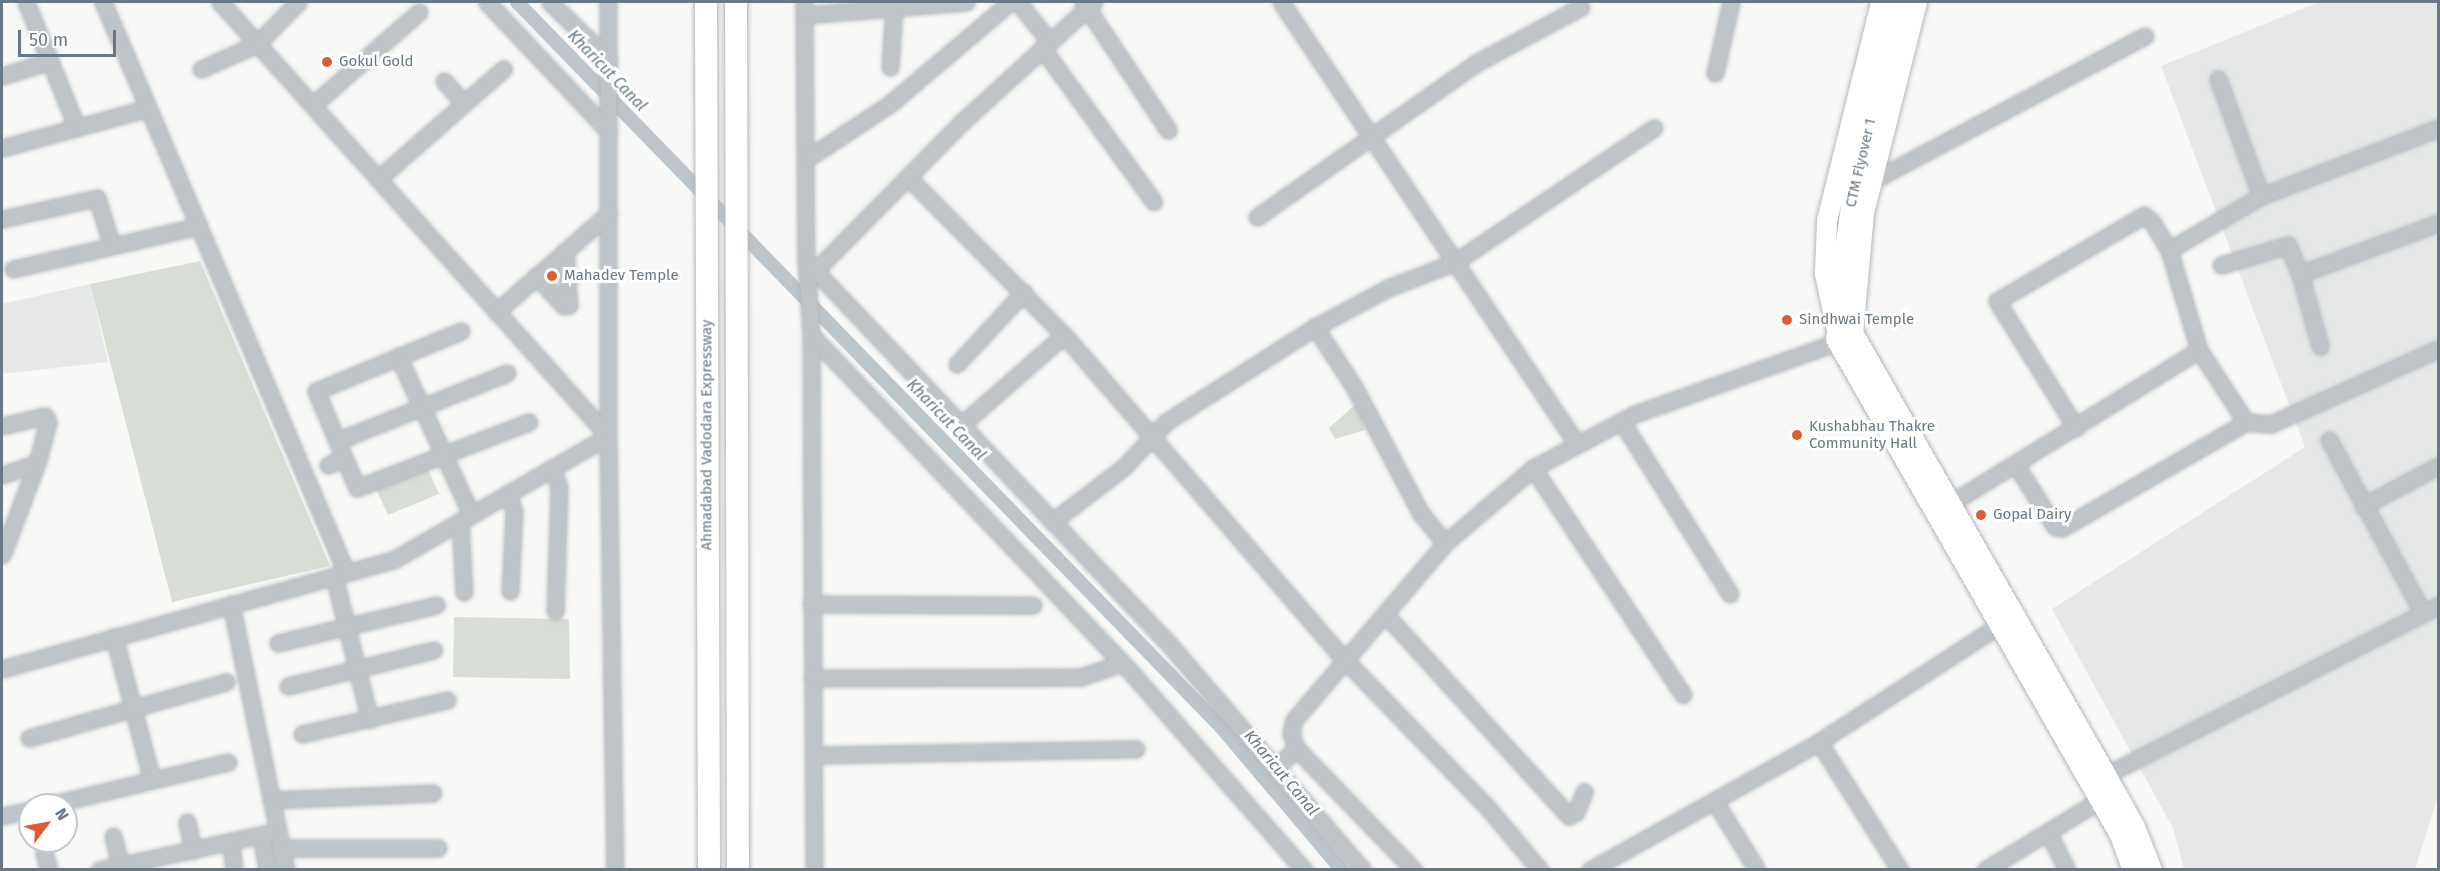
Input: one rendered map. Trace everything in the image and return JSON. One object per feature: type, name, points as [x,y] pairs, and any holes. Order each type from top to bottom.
[{"type":"highway","name":"Ahmadabad Vadodara Expressway","points":[[706,2],[709,870]]},
{"type":"highway","name":"Ahmadabad Vadodara Expressway","points":[[736,2],[738,870]]},
{"type":"main road","points":[[1881,2],[1827,221],[1825,274],[1842,335],[1943,507],[2099,786],[2133,870]]},
{"type":"main road","name":"CTM Flyover 1","points":[[1842,335],[1842,271],[1853,193],[1900,2]]},
{"type":"main road","points":[[1842,335],[1864,213],[1917,2]]},
{"type":"main road","points":[[2099,786],[2135,827],[2152,870]]},
{"type":"street","points":[[26,2],[77,128]]},
{"type":"street","points":[[103,2],[199,226],[340,574],[347,626],[370,720]]},
{"type":"street","points":[[220,2],[608,436]]},
{"type":"street","points":[[201,69],[257,44],[298,2]]},
{"type":"street","points":[[487,2],[609,132]]},
{"type":"street","points":[[550,2],[609,60]]},
{"type":"street","points":[[608,2],[610,96],[608,436],[615,870]]},
{"type":"street","points":[[814,870],[811,265],[805,160],[804,8],[894,7],[966,2]]},
{"type":"street","points":[[805,160],[891,103],[1010,2]]},
{"type":"street","points":[[1018,2],[1154,202]]},
{"type":"street","points":[[1281,2],[1576,443]]},
{"type":"street","points":[[1715,73],[1731,2]]},
{"type":"street","points":[[811,265],[909,178],[962,122],[1088,3],[1168,130]]},
{"type":"street","points":[[890,67],[894,7]]},
{"type":"street","points":[[1257,217],[1370,135],[1476,63],[1581,7]]},
{"type":"street","points":[[313,105],[419,12]]},
{"type":"street","points":[[1872,181],[2145,36]]},
{"type":"street","points":[[2,76],[50,61]]},
{"type":"street","points":[[378,179],[503,69]]},
{"type":"street","points":[[2218,79],[2261,196]]},
{"type":"street","points":[[444,81],[465,103]]},
{"type":"street","points":[[2,148],[148,108]]},
{"type":"street","points":[[1052,522],[1124,467],[1166,422],[1315,327],[1388,288],[1455,262],[1654,128]]},
{"type":"street","points":[[2169,250],[2261,196],[2439,128]]},
{"type":"street","points":[[909,178],[1064,335],[1345,660],[1487,807],[1540,870]]},
{"type":"street","points":[[2,219],[97,198],[112,246]]},
{"type":"street","points":[[496,312],[609,213]]},
{"type":"street","points":[[2076,428],[1997,301],[2144,215],[2152,222],[2169,250],[2199,350],[2246,422]]},
{"type":"street","points":[[2300,273],[2439,223]]},
{"type":"street","points":[[13,269],[199,226]]},
{"type":"street","points":[[2221,265],[2288,245],[2300,273],[2320,346]]},
{"type":"street","points":[[536,276],[562,304],[569,305],[565,251]]},
{"type":"street","points":[[811,265],[960,426],[1169,644],[1363,870]]},
{"type":"street","points":[[957,364],[1024,292]]},
{"type":"street","points":[[1315,327],[1354,387],[1420,512],[1445,543]]},
{"type":"street","points":[[461,331],[316,391],[357,488],[529,422]]},
{"type":"street","points":[[811,335],[1122,663],[1304,870]]},
{"type":"street","points":[[960,426],[1064,335]]},
{"type":"street","points":[[1414,870],[1296,748],[1291,733],[1293,720],[1445,543],[1533,468],[1576,443],[1622,422],[1842,335]]},
{"type":"street","points":[[2016,465],[2055,527],[2062,528],[2246,422],[2271,424],[2439,349]]},
{"type":"street","points":[[1943,507],[2016,465],[2199,350]]},
{"type":"street","points":[[398,357],[444,455],[466,518],[464,592]]},
{"type":"street","points":[[337,441],[507,373]]},
{"type":"street","points":[[2,426],[45,416],[48,422],[37,463],[7,526],[2,555]]},
{"type":"street","points":[[1622,422],[1730,594]]},
{"type":"street","points":[[2,669],[394,558],[608,436]]},
{"type":"street","points":[[2330,440],[2362,506],[2422,613]]},
{"type":"street","points":[[328,465],[344,458]]},
{"type":"street","points":[[2,475],[37,463]]},
{"type":"street","points":[[2362,506],[2439,466]]},
{"type":"street","points":[[552,468],[559,486],[555,611]]},
{"type":"street","points":[[1533,468],[1683,695]]},
{"type":"street","points":[[508,493],[514,511],[510,591]]},
{"type":"street","points":[[231,604],[286,870]]},
{"type":"street","points":[[811,604],[1033,605]]},
{"type":"street","points":[[278,643],[436,605]]},
{"type":"street","points":[[1985,870],[2048,832],[2099,786],[2439,606]]},
{"type":"street","points":[[1385,614],[1569,816],[1576,812],[1584,792]]},
{"type":"street","points":[[1590,870],[1819,742],[2007,620]]},
{"type":"street","points":[[114,638],[152,780]]},
{"type":"street","points":[[288,686],[434,650]]},
{"type":"street","points":[[812,678],[1081,677],[1122,663]]},
{"type":"street","points":[[29,738],[226,682]]},
{"type":"street","points":[[302,734],[370,720],[447,700]]},
{"type":"street","points":[[1819,742],[1900,870]]},
{"type":"street","points":[[1276,768],[1296,748]]},
{"type":"street","points":[[814,755],[1136,749]]},
{"type":"street","points":[[78,798],[228,762]]},
{"type":"street","points":[[271,800],[433,793]]},
{"type":"street","points":[[1715,802],[1756,868]]},
{"type":"street","points":[[2,816],[18,813]]},
{"type":"street","points":[[187,822],[193,850]]},
{"type":"street","points":[[99,870],[278,831]]},
{"type":"street","points":[[2048,832],[2067,870]]},
{"type":"street","points":[[261,835],[267,870]]},
{"type":"street","points":[[113,836],[120,865]]},
{"type":"street","points":[[231,842],[234,870]]},
{"type":"street","points":[[281,848],[438,848]]},
{"type":"street","points":[[44,853],[49,870]]},
{"type":"shaded area","points":[[2319,2],[2438,2],[2438,796],[2415,869],[2184,869],[2173,828],[2052,609],[2305,447],[2161,66]]},
{"type":"shaded area","points":[[200,261],[330,566],[172,602],[90,284]]},
{"type":"shaded area","points":[[90,284],[108,362],[2,374],[2,304]]},
{"type":"shaded area","points":[[1357,403],[1365,430],[1335,439],[1329,428]]},
{"type":"shaded area","points":[[428,469],[439,494],[388,515],[376,489]]},
{"type":"shaded area","points":[[454,617],[569,619],[570,679],[453,677]]},
{"type":"waterway","name":"Kharicut Canal","points":[[517,2],[1221,727],[1342,870]]},
{"type":"place","name":"Gokul Gold","points":[[327,62]]},
{"type":"place","name":"Mahadev Temple","points":[[552,276]]},
{"type":"place","name":"Sindhwai Temple","points":[[1787,320]]},
{"type":"place","name":"Kushabhau Thakre Community Hall","points":[[1797,435]]},
{"type":"place","name":"Gopal Dairy","points":[[1981,515]]}]
